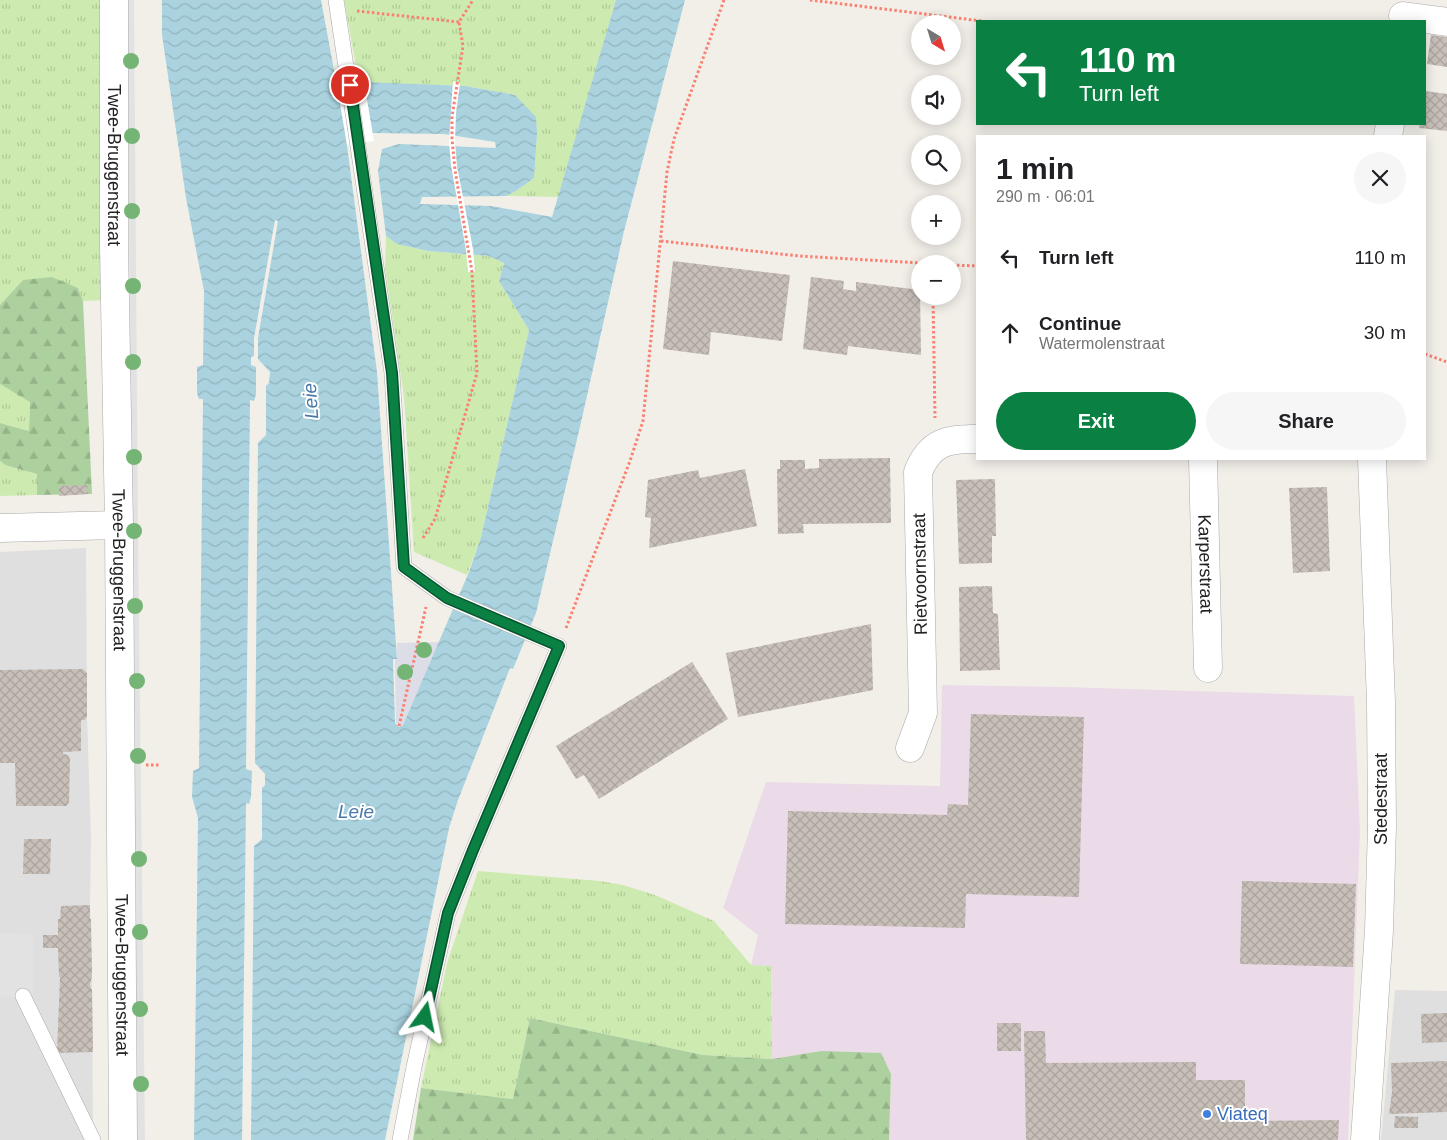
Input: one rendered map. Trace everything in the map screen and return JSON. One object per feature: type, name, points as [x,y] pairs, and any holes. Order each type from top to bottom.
[{"type":"street","name":"Twee-Bruggenstraat","points":[[114,0],[114,246],[119,525],[123,1140]]},
{"type":"street","points":[[1404,13],[1447,22]]},
{"type":"street","points":[[935,448],[956,439],[976,439]]},
{"type":"street","name":"Rietvoornstraat","points":[[910,748],[923,713],[918,472],[925,459],[935,448]]},
{"type":"street","name":"Karperstraat","points":[[1203,460],[1208,668]]},
{"type":"street","name":"Stedestraat","points":[[1366,1140],[1379,930],[1382,826],[1381,692],[1372,460]]},
{"type":"street","points":[[0,528],[119,525]]},
{"type":"lane","points":[[337,6],[392,373],[404,567],[452,601],[559,646],[448,913],[400,1140]]},
{"type":"lane","points":[[23,996],[93,1140]]},
{"type":"path","points":[[404,567],[436,519],[477,373],[472,272],[455,170],[452,138],[452,116],[462,46],[459,22],[473,0]]},
{"type":"path","points":[[559,646],[623,479],[643,421],[667,172],[674,139],[724,0]]},
{"type":"path","points":[[810,0],[976,20]]},
{"type":"path","points":[[337,6],[356,11],[459,22]]},
{"type":"path","points":[[661,241],[799,256],[911,263]]},
{"type":"path","points":[[961,265],[976,266]]},
{"type":"path","points":[[933,305],[935,448]]},
{"type":"path","points":[[1426,354],[1447,362]]},
{"type":"path","points":[[399,726],[426,609]]},
{"type":"shaded area","points":[[127,0],[134,0],[145,1140],[137,1140]]},
{"type":"shaded area","points":[[86,548],[87,716],[91,838],[93,1140],[0,1140],[0,552]]},
{"type":"shaded area","points":[[439,642],[403,725],[399,726],[396,723],[395,659],[397,659],[397,643]]},
{"type":"shaded area","points":[[942,685],[1354,696],[1360,831],[1348,1140],[889,1140],[891,1074],[821,1051],[772,1059],[771,967],[751,965],[758,935],[723,908],[766,782],[940,786]]},
{"type":"shaded area","points":[[0,933],[33,934],[33,996],[0,997]]},
{"type":"shaded area","points":[[1395,990],[1447,991],[1447,1140],[1381,1140]]},
{"type":"green space","points":[[0,0],[102,0],[107,300],[83,301],[78,288],[23,280],[0,305]]},
{"type":"green space","points":[[344,0],[616,0],[559,197],[506,196],[534,178],[537,134],[515,95],[465,86],[359,83]]},
{"type":"green space","points":[[386,236],[398,244],[428,251],[489,256],[504,263],[499,281],[529,330],[481,537],[467,575],[414,552],[404,397],[385,268]]},
{"type":"green space","points":[[52,277],[78,288],[83,301],[92,494],[37,495],[37,474],[5,465],[0,461],[0,423],[29,431],[30,402],[0,384],[0,305],[23,280]]},
{"type":"green space","points":[[0,384],[30,401],[29,431],[0,423]]},
{"type":"green space","points":[[0,461],[5,465],[37,474],[37,495],[0,496]]},
{"type":"green space","points":[[478,871],[600,881],[623,885],[655,895],[714,921],[751,965],[771,966],[772,1059],[703,1055],[530,1018],[513,1099],[421,1088],[447,963]]},
{"type":"green space","points":[[530,1018],[703,1055],[772,1059],[821,1051],[881,1053],[891,1074],[889,1140],[413,1140],[421,1088],[513,1099]]},
{"type":"water","name":"Leie","points":[[162,0],[321,0],[337,86],[364,82],[465,86],[515,95],[536,117],[537,134],[534,178],[506,196],[422,197],[420,204],[491,206],[552,217],[616,0],[685,0],[624,231],[536,613],[513,669],[510,668],[458,800],[449,828],[385,1140],[251,1140],[254,846],[262,839],[262,788],[265,785],[265,774],[255,763],[258,443],[266,435],[266,386],[269,383],[270,372],[258,359],[258,338],[278,221],[275,220],[254,338],[254,356],[251,357],[251,365],[256,367],[256,394],[254,401],[250,400],[246,769],[252,771],[251,797],[249,804],[246,803],[242,1140],[194,1140],[198,818],[192,797],[193,771],[199,768],[203,399],[199,399],[197,393],[197,367],[203,365],[204,291],[186,198],[162,35]],"holes":[[[373,133],[444,134],[495,142],[496,148],[399,144],[382,149],[378,171],[386,236],[397,244],[428,251],[489,256],[504,263],[499,281],[529,330],[481,537],[469,572],[403,725],[399,727],[395,723],[393,659],[397,659],[377,372],[346,138]]]},
{"type":"pier","points":[[453,81],[460,83],[455,142],[457,166],[473,249],[475,272],[468,272],[451,165],[449,141]]},
{"type":"pier","points":[[364,82],[374,141],[347,145],[337,86]]},
{"type":"building","points":[[1431,35],[1447,37],[1447,67],[1427,64]]},
{"type":"building","points":[[1426,91],[1447,94],[1447,131],[1419,128],[1419,125],[1426,125]]},
{"type":"building","points":[[673,261],[790,275],[782,341],[711,332],[709,355],[663,349]]},
{"type":"building","points":[[811,277],[844,281],[843,289],[856,291],[856,282],[911,289],[911,305],[920,305],[921,355],[848,346],[847,355],[803,349]]},
{"type":"building","points":[[890,458],[891,523],[803,524],[804,533],[778,534],[777,469],[780,469],[780,460],[805,460],[805,469],[819,468],[819,459]]},
{"type":"building","points":[[745,469],[757,526],[649,548],[651,518],[645,517],[648,480],[698,470],[700,478]]},
{"type":"building","points":[[995,479],[996,536],[992,536],[992,563],[959,564],[956,480]]},
{"type":"building","points":[[87,485],[88,494],[59,496],[59,486]]},
{"type":"building","points":[[1327,487],[1330,571],[1293,573],[1289,488]]},
{"type":"building","points":[[992,586],[993,613],[998,614],[1000,670],[960,671],[959,587]]},
{"type":"building","points":[[871,624],[873,690],[738,717],[726,653]]},
{"type":"building","points":[[692,662],[728,719],[599,799],[584,775],[576,779],[556,746]]},
{"type":"building","points":[[83,669],[87,673],[87,716],[85,720],[81,720],[81,751],[63,752],[70,759],[69,803],[66,806],[16,806],[15,763],[0,763],[0,670]]},
{"type":"building","points":[[971,714],[1084,717],[1079,897],[966,894],[965,928],[785,924],[788,811],[947,815],[948,804],[968,805]]},
{"type":"building","points":[[24,839],[51,839],[50,874],[23,874]]},
{"type":"building","points":[[1242,881],[1356,884],[1353,967],[1240,964]]},
{"type":"building","points":[[90,905],[92,976],[90,984],[92,989],[93,1052],[57,1053],[60,977],[58,948],[43,948],[43,935],[58,935],[58,919],[60,919],[61,906]]},
{"type":"building","points":[[1447,1013],[1447,1042],[1422,1043],[1421,1014]]},
{"type":"building","points":[[997,1023],[1021,1023],[1021,1051],[997,1051]]},
{"type":"building","points":[[1024,1031],[1045,1031],[1046,1063],[1196,1062],[1196,1080],[1245,1080],[1245,1110],[1259,1110],[1259,1121],[1339,1120],[1338,1140],[1026,1140]]},
{"type":"building","points":[[1447,1061],[1447,1112],[1389,1114],[1392,1092],[1391,1063]]},
{"type":"building","points":[[1395,1116],[1418,1117],[1418,1128],[1394,1128]]},
{"type":"place","name":"Viateq","points":[[1207,1114]]},
{"type":"route","points":[[350,85],[392,373],[403,525],[404,567],[447,598],[559,646],[448,913],[425,1017]]}]
